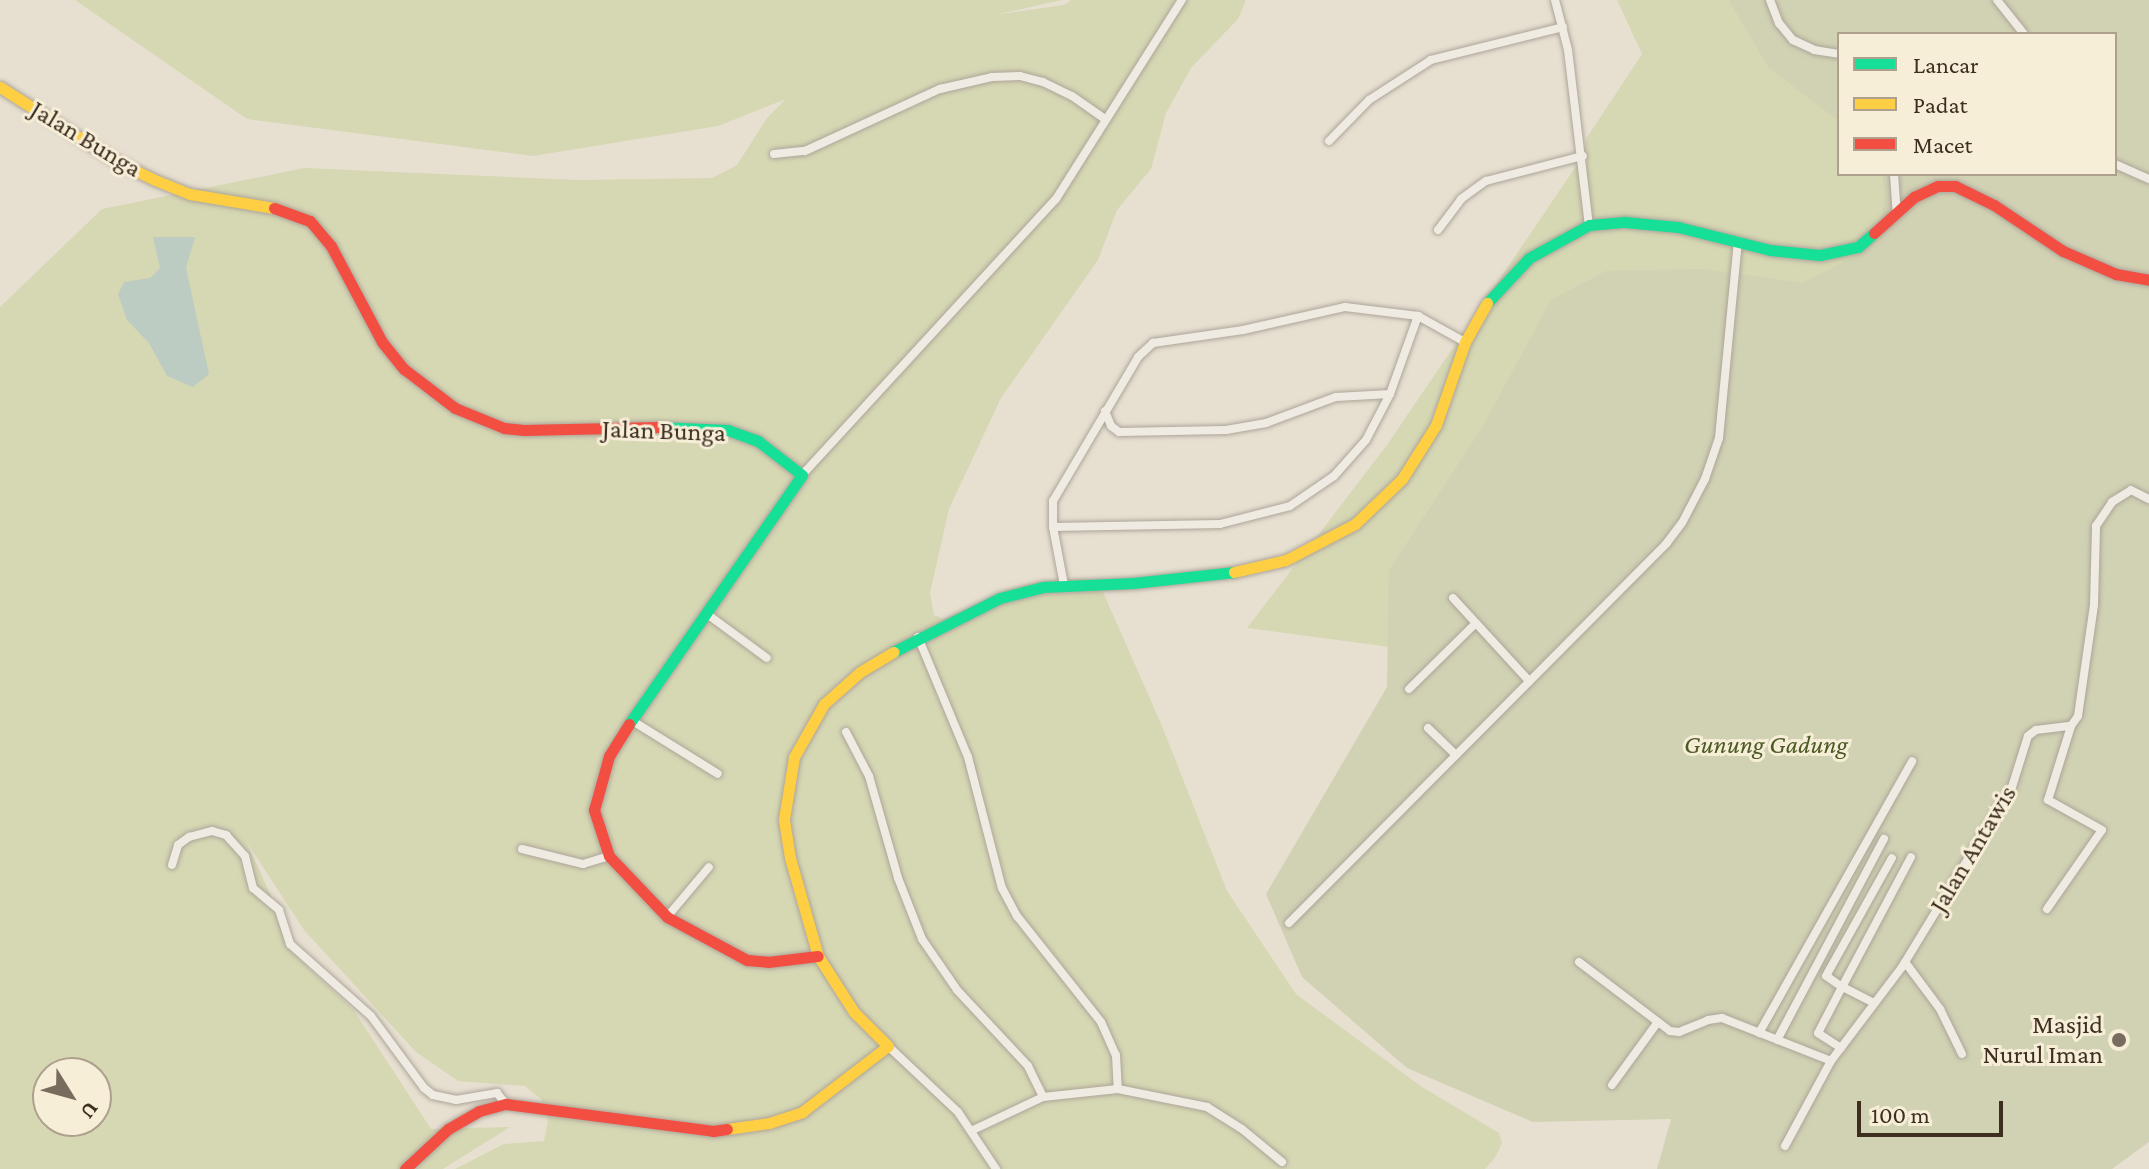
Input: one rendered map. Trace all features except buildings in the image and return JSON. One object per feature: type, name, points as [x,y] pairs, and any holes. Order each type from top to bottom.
[{"type":"street","points":[[818,956],[768,962],[747,960],[667,917],[609,856],[594,810],[609,756],[802,475],[1047,210],[1182,0]]},
{"type":"street","points":[[1555,0],[1563,27],[1583,156],[1589,225]]},
{"type":"street","points":[[1770,0],[1779,23],[1793,40],[1814,50],[1837,54]]},
{"type":"street","points":[[1997,0],[2022,32]]},
{"type":"street","points":[[1329,141],[1390,83],[1431,60],[1563,27]]},
{"type":"street","points":[[774,154],[805,151],[940,89],[992,77],[1020,76],[1043,82],[1072,96],[1105,119]]},
{"type":"street","name":"Jalan Bunga","points":[[0,87],[116,161],[155,180],[190,194],[261,203],[310,221],[331,246],[364,311],[394,357],[429,390],[464,413],[504,428],[524,430],[682,426],[728,430],[768,447],[802,475]]},
{"type":"street","points":[[1438,230],[1461,199],[1486,181],[1583,156]]},
{"type":"street","points":[[2117,165],[2149,179]]},
{"type":"street","points":[[1894,176],[1897,213]]},
{"type":"street","points":[[996,1169],[973,1130],[926,1079],[854,1012],[818,956],[790,858],[784,819],[794,757],[824,704],[860,672],[918,637],[1000,598],[1064,585],[1133,583],[1242,571],[1286,560],[1344,531],[1376,507],[1422,450],[1436,425],[1465,342],[1484,307],[1508,275],[1529,258],[1589,225],[1625,222],[1678,227],[1770,250],[1820,255],[1849,250],[1865,242],[1929,189],[1955,186],[1994,205],[2063,251],[2116,274],[2149,280]]},
{"type":"street","points":[[1289,923],[1666,544],[1695,501],[1719,438],[1738,241]]},
{"type":"street","points":[[1064,585],[1051,509],[1057,491],[1138,357],[1159,341],[1243,330],[1345,307],[1418,316],[1465,342]]},
{"type":"street","points":[[1053,527],[1220,524],[1290,506],[1324,484],[1352,458],[1379,419],[1418,316]]},
{"type":"street","points":[[1105,411],[1111,426],[1124,433],[1226,430],[1266,423],[1336,397],[1390,394]]},
{"type":"street","points":[[2047,909],[2102,830],[2048,800],[2071,726],[2078,716],[2092,615],[2096,526],[2112,502],[2131,490],[2149,499]]},
{"type":"street","points":[[1453,598],[1529,681]]},
{"type":"street","points":[[707,614],[767,658]]},
{"type":"street","points":[[1409,689],[1476,623]]},
{"type":"street","points":[[918,637],[968,757],[1002,888],[1017,916],[1101,1022],[1116,1055],[1118,1089]]},
{"type":"street","points":[[631,720],[718,774]]},
{"type":"street","name":"Jalan Antawis","points":[[1785,1146],[1831,1061],[1905,962],[2015,781],[2028,736],[2036,730],[2071,726]]},
{"type":"street","points":[[1428,728],[1456,755]]},
{"type":"street","points":[[846,732],[869,776],[898,878],[922,939],[957,990],[1028,1066],[1043,1097]]},
{"type":"street","points":[[1759,1033],[1912,761]]},
{"type":"street","points":[[172,865],[178,845],[189,837],[212,831],[226,835],[245,856],[253,888],[279,910],[290,944],[371,1016],[424,1088],[449,1100],[497,1093],[506,1104]]},
{"type":"street","points":[[1777,1040],[1884,839]]},
{"type":"street","points":[[522,849],[583,864],[609,856]]},
{"type":"street","points":[[1841,1048],[1820,1036],[1817,1030],[1911,857]]},
{"type":"street","points":[[1874,1003],[1826,976],[1892,858]]},
{"type":"street","points":[[667,917],[709,867]]},
{"type":"street","points":[[1579,962],[1675,1032],[1722,1018],[1831,1061]]},
{"type":"street","points":[[1905,962],[1940,1009],[1962,1054]]},
{"type":"street","points":[[1612,1085],[1658,1022]]},
{"type":"street","points":[[405,1169],[456,1124],[506,1104],[688,1130],[739,1129],[802,1112],[888,1046]]},
{"type":"street","points":[[973,1130],[1043,1097],[1118,1089],[1207,1107],[1242,1129],[1282,1162]]},
{"type":"green space","points":[[75,0],[1062,0],[994,15],[1064,5],[1071,0],[1246,0],[1238,19],[1191,68],[1166,113],[1151,169],[1117,210],[1098,260],[1001,398],[949,509],[930,593],[934,615],[943,619],[1013,588],[1046,581],[1093,580],[1103,592],[1162,726],[1227,891],[1296,994],[1422,1087],[1499,1133],[1502,1143],[1485,1169],[455,1169],[504,1144],[544,1141],[548,1120],[542,1100],[525,1086],[458,1081],[416,1052],[304,930],[246,841],[301,961],[353,1009],[431,1129],[510,1127],[443,1169],[0,1169],[0,307],[102,209],[304,168],[578,180],[712,178],[737,165],[767,118],[786,99],[718,126],[533,156],[247,119]]},
{"type":"green space","points":[[1617,0],[1846,0],[1837,32],[1837,176],[1940,176],[2001,346],[1465,657],[1247,628],[1387,445],[1583,156],[1586,139],[1642,54]]},
{"type":"green space","name":"Gunung Gadung","points":[[1729,0],[2149,0],[2149,1142],[2112,1169],[1657,1169],[1671,1119],[1533,1122],[1407,1068],[1302,977],[1266,894],[1387,687],[1389,570],[1482,428],[1551,300],[1606,271],[1703,269],[1803,283],[1879,244],[1885,193],[1882,176],[2117,176],[2117,32],[1837,32],[1837,119],[1769,68]]},
{"type":"shaded area","points":[[153,237],[195,237],[186,268],[209,374],[193,387],[167,376],[149,343],[127,320],[118,294],[124,282],[150,278],[160,268]]},
{"type":"traffic: fast","points":[[1487,303],[1529,258],[1589,225],[1625,222],[1678,227],[1770,250],[1820,255],[1858,247],[1874,233]]},
{"type":"traffic: fast","points":[[629,724],[802,475],[758,441],[728,430],[658,427]]},
{"type":"traffic: fast","points":[[893,652],[1000,598],[1043,587],[1133,583],[1234,572]]},
{"type":"traffic: slow","points":[[0,87],[116,161],[155,180],[190,194],[274,208]]},
{"type":"traffic: slow","points":[[1234,572],[1286,560],[1355,524],[1402,479],[1436,425],[1465,342],[1487,303]]},
{"type":"traffic: slow","points":[[727,1129],[769,1123],[802,1112],[888,1046],[854,1012],[818,956],[790,858],[784,819],[794,757],[824,704],[860,672],[893,652]]},
{"type":"traffic: jam","points":[[1874,233],[1914,197],[1938,186],[1955,186],[1994,205],[2063,251],[2116,274],[2149,280]]},
{"type":"traffic: jam","points":[[274,208],[310,221],[331,246],[382,342],[404,369],[455,408],[504,428],[524,430],[658,427]]},
{"type":"traffic: jam","points":[[629,724],[609,756],[594,810],[609,856],[667,917],[747,960],[768,962],[818,956]]},
{"type":"traffic: jam","points":[[405,1169],[448,1129],[479,1111],[506,1104],[713,1131],[727,1129]]},
{"type":"place","name":"Masjid Nurul Iman","points":[[2119,1040]]}]
